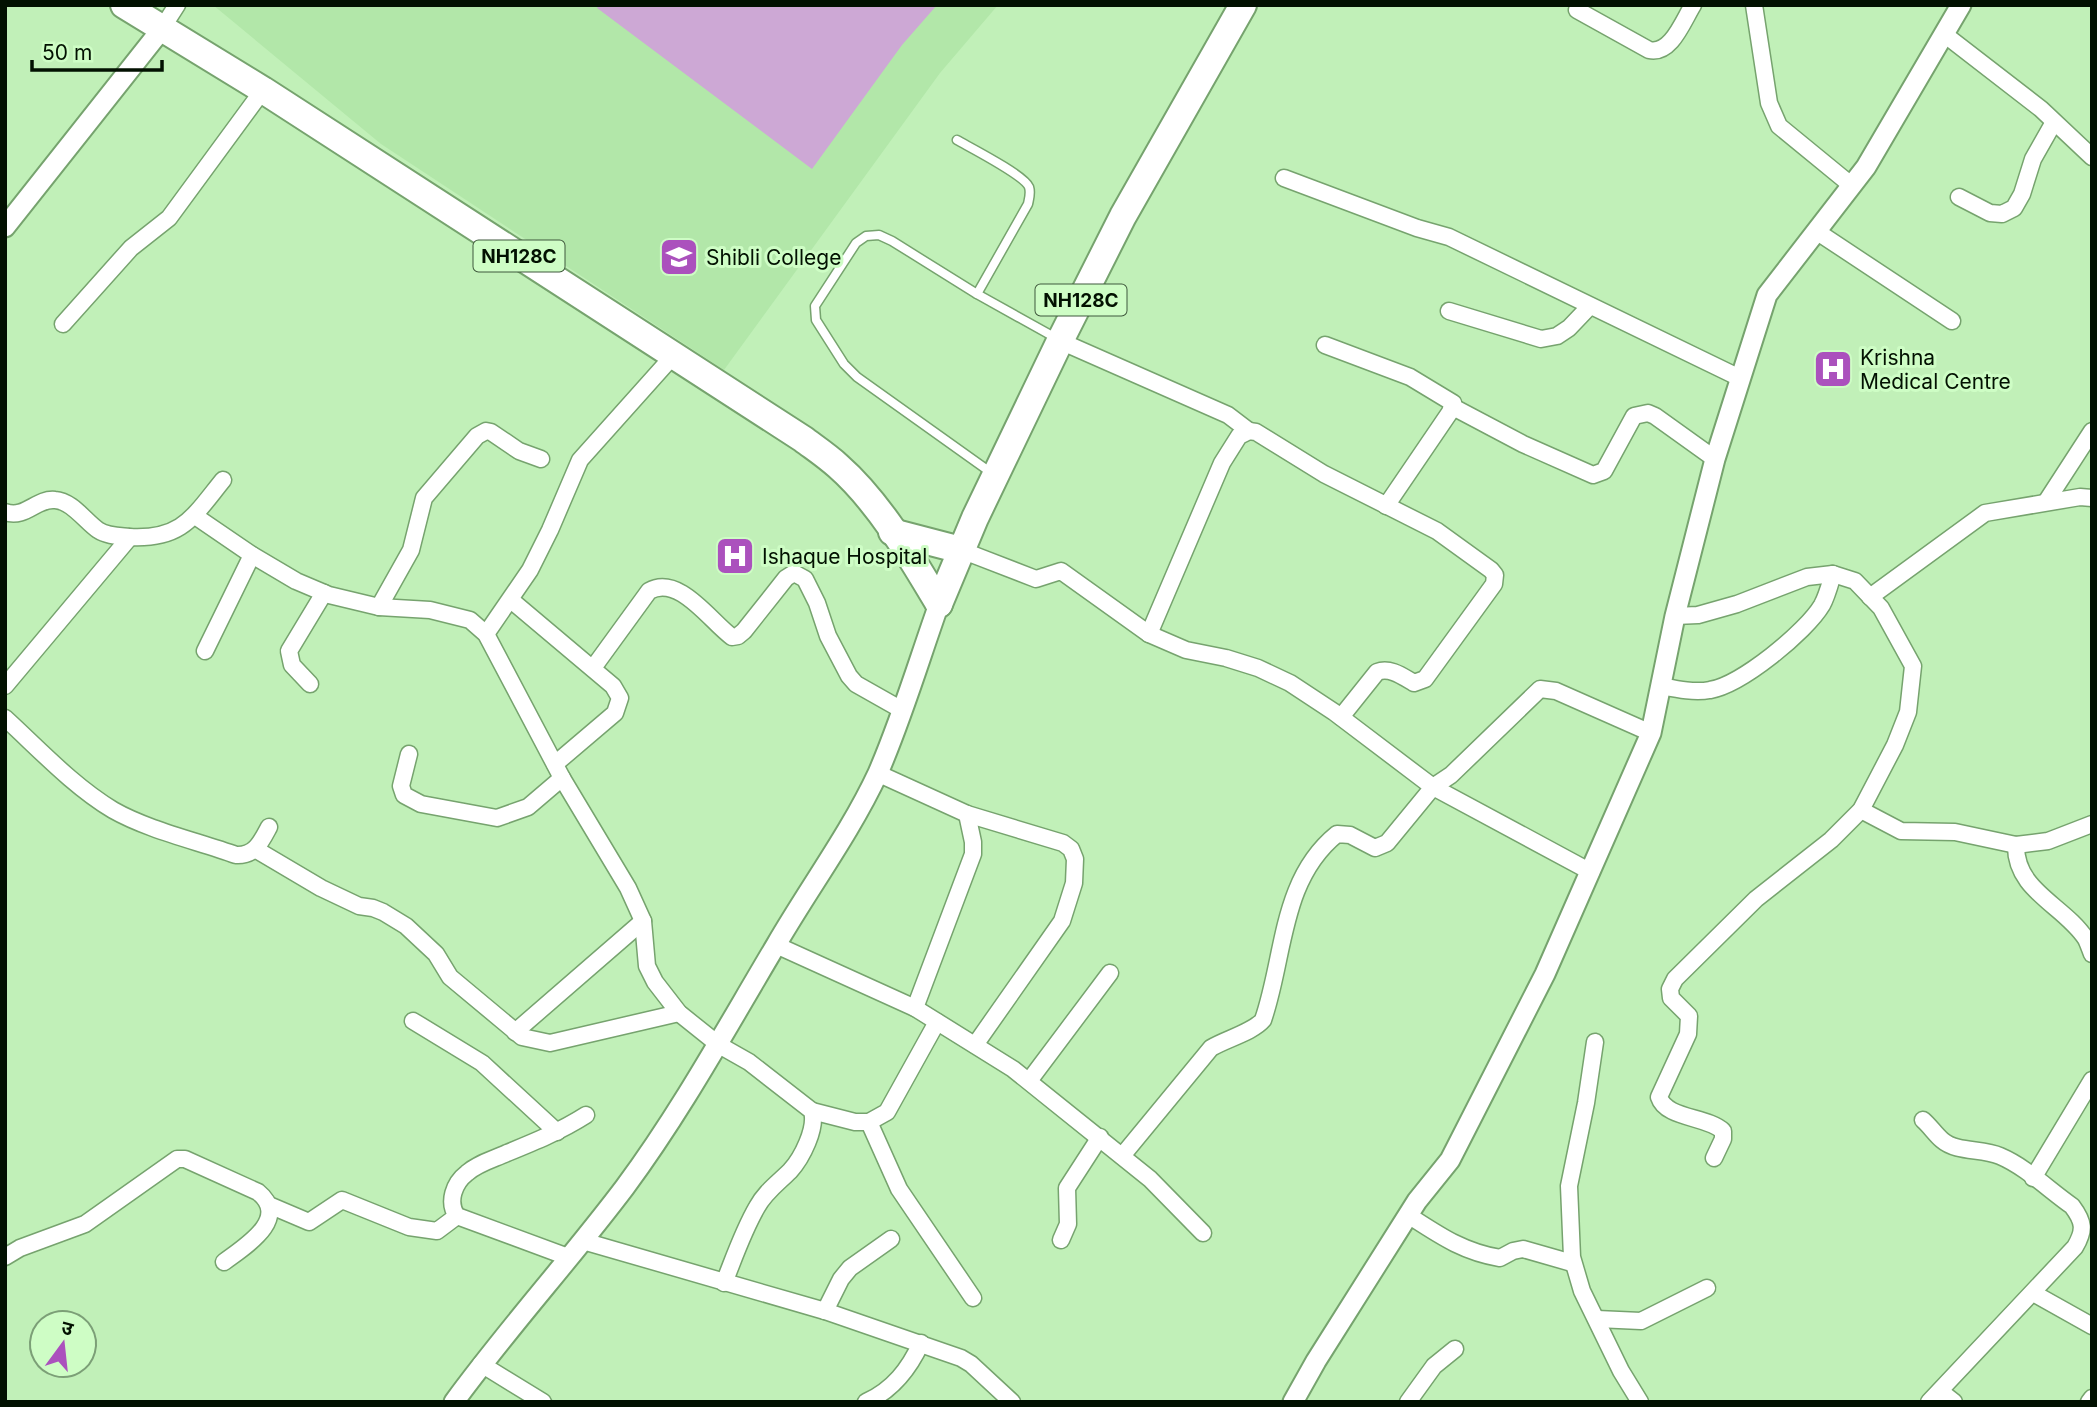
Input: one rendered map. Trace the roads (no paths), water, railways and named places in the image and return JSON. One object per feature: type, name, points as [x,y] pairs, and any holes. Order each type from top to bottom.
[{"type":"highway","name":"NH128C","points":[[124,5],[263,90],[803,439],[839,467],[868,498],[913,561],[939,604]]},
{"type":"highway","name":"NH128C","points":[[939,604],[961,550],[1060,341],[1123,216],[1243,5]]},
{"type":"highway","points":[[892,532],[961,550]]},
{"type":"street","points":[[5,227],[161,30],[177,5]]},
{"type":"street","points":[[1577,10],[1649,50],[1656,51],[1665,48],[1693,5]]},
{"type":"street","points":[[1754,5],[1769,103],[1779,126],[1851,185]]},
{"type":"street","points":[[1293,1402],[1408,1215],[1450,1160],[1545,974],[1651,733],[1675,616],[1715,459],[1767,295],[1866,167],[1961,5]]},
{"type":"street","points":[[1944,34],[2054,122],[2092,157]]},
{"type":"street","points":[[62,324],[131,248],[169,218],[263,90]]},
{"type":"street","points":[[1959,197],[1990,213],[2002,214],[2014,208],[2022,194],[2033,159],[2054,122]]},
{"type":"street","points":[[1284,178],[1417,228],[1450,237],[1740,378]]},
{"type":"street","points":[[1816,232],[1952,321]]},
{"type":"street","points":[[1449,311],[1541,339],[1557,336],[1569,328],[1590,306]]},
{"type":"street","points":[[1060,341],[1228,415],[1249,431],[1268,438],[1324,474],[1437,531],[1490,570],[1496,581],[1425,679],[1414,683],[1397,673],[1381,670],[1340,717]]},
{"type":"street","points":[[1325,345],[1410,377],[1447,397],[1453,407],[1523,444],[1593,475],[1604,471],[1634,416],[1640,413],[1656,416],[1715,459]]},
{"type":"street","points":[[486,634],[511,600],[550,530],[580,460],[673,356]]},
{"type":"street","points":[[1386,506],[1453,407]]},
{"type":"street","points":[[379,607],[411,550],[424,498],[477,436],[486,431],[491,432],[519,451],[541,459]]},
{"type":"street","points":[[1149,634],[1222,463],[1240,436],[1249,431]]},
{"type":"street","points":[[2046,502],[2092,431]]},
{"type":"street","points":[[5,512],[14,515],[24,513],[48,500],[55,500],[71,506],[100,532],[153,538],[170,534],[195,516],[223,480]]},
{"type":"street","points":[[1870,597],[1985,513],[2080,497],[2092,498]]},
{"type":"street","points":[[195,516],[252,555],[296,581],[324,593],[379,607],[430,610],[470,620],[486,634],[558,771],[628,888],[643,921],[647,965],[655,982],[679,1013],[812,1111],[855,1122],[869,1122],[887,1112],[937,1022]]},
{"type":"street","points":[[5,686],[130,537]]},
{"type":"street","points":[[961,550],[1036,579],[1061,571],[1149,634],[1186,650],[1258,668],[1290,683],[1433,787],[1591,872]]},
{"type":"street","points":[[205,651],[252,555]]},
{"type":"street","points":[[593,668],[649,591],[656,587],[671,588],[683,593],[732,637],[744,631],[786,578],[794,573],[805,579],[817,603],[828,636],[849,676],[856,684],[902,710]]},
{"type":"street","points":[[1675,616],[1698,615],[1737,604],[1807,577],[1833,574],[1855,581],[1881,608],[1913,666],[1908,712],[1895,746],[1861,810],[1831,840],[1756,900],[1712,941],[1683,969],[1670,989],[1671,998],[1689,1016],[1690,1024],[1659,1097],[1661,1104],[1670,1110],[1716,1124],[1723,1131],[1723,1139],[1714,1158]]},
{"type":"street","points":[[1661,686],[1710,690],[1733,682],[1750,672],[1807,625],[1823,603],[1833,574]]},
{"type":"street","points":[[310,684],[292,664],[289,651],[324,593]]},
{"type":"street","points":[[409,754],[401,786],[404,795],[421,804],[496,818],[528,807],[558,771],[615,713],[620,698],[617,690],[511,600]]},
{"type":"street","points":[[454,1402],[481,1364],[583,1241],[659,1139],[719,1045],[776,945],[850,826],[877,773],[939,604]]},
{"type":"street","points":[[1122,1156],[1211,1048],[1254,1028],[1263,1020],[1291,903],[1299,881],[1328,841],[1337,834],[1343,834],[1375,848],[1387,843],[1433,787],[1451,775],[1540,689],[1556,691],[1651,733]]},
{"type":"street","points":[[5,718],[81,786],[115,811],[132,819],[236,855],[243,855],[255,849],[268,827]]},
{"type":"street","points":[[877,773],[967,814],[1063,843],[1071,849],[1075,859],[1074,883],[1062,921],[975,1045]]},
{"type":"street","points":[[1861,810],[1901,831],[1955,832],[2016,845],[2048,841],[2092,824]]},
{"type":"street","points":[[915,1008],[973,854],[967,814]]},
{"type":"street","points":[[2016,845],[2016,859],[2023,876],[2086,939],[2092,954]]},
{"type":"street","points":[[255,849],[321,888],[359,906],[383,912],[406,926],[436,954],[450,977],[522,1037],[550,1043],[679,1013]]},
{"type":"street","points":[[514,1032],[643,921]]},
{"type":"street","points":[[776,945],[915,1008],[1029,1081],[1150,1179],[1203,1233]]},
{"type":"street","points":[[1029,1081],[1110,973]]},
{"type":"street","points":[[413,1021],[482,1063],[557,1132]]},
{"type":"street","points":[[1595,1042],[1586,1104],[1569,1186],[1573,1263],[1576,1279],[1640,1402]]},
{"type":"street","points":[[2033,1178],[2092,1080]]},
{"type":"street","points":[[724,1283],[757,1207],[766,1192],[792,1169],[811,1135],[815,1120],[812,1111]]},
{"type":"street","points":[[568,1258],[457,1216],[451,1205],[453,1193],[466,1174],[474,1168],[557,1132],[586,1115]]},
{"type":"street","points":[[1923,1120],[1943,1141],[1953,1146],[1982,1150],[2000,1156],[2033,1178],[2072,1206],[2083,1227],[2082,1236],[2075,1247],[1935,1396],[1954,1402]]},
{"type":"street","points":[[869,1122],[899,1189],[973,1298]]},
{"type":"street","points":[[1061,1240],[1068,1224],[1067,1188],[1100,1137]]},
{"type":"street","points":[[5,1257],[20,1248],[85,1224],[177,1159],[192,1161],[266,1198],[270,1215],[267,1225],[259,1235],[225,1262]]},
{"type":"street","points":[[269,1205],[309,1222],[342,1200],[409,1227],[437,1231],[457,1216]]},
{"type":"street","points":[[1408,1215],[1459,1247],[1472,1252],[1500,1258],[1513,1251],[1523,1250],[1573,1263]]},
{"type":"street","points":[[825,1311],[841,1279],[850,1268],[891,1240]]},
{"type":"street","points":[[583,1241],[825,1311],[921,1343],[971,1364],[1012,1402]]},
{"type":"street","points":[[1597,1319],[1641,1321],[1707,1288]]},
{"type":"street","points":[[2033,1293],[2092,1326]]},
{"type":"street","points":[[866,1402],[897,1382],[907,1370],[921,1343]]},
{"type":"street","points":[[1408,1402],[1434,1366],[1455,1349]]},
{"type":"street","points":[[481,1364],[543,1402]]},
{"type":"lane","points":[[957,140],[1020,177],[1029,186],[1028,204],[977,294]]},
{"type":"lane","points":[[996,476],[857,377],[844,364],[816,320],[815,306],[856,243],[866,236],[879,235],[1060,341]]},
{"type":"place","name":"Shibli College","points":[[679,257]]},
{"type":"place","name":"Krishna Medical Centre","points":[[1833,369]]},
{"type":"place","name":"Ishaque Hospital","points":[[735,556]]}]
